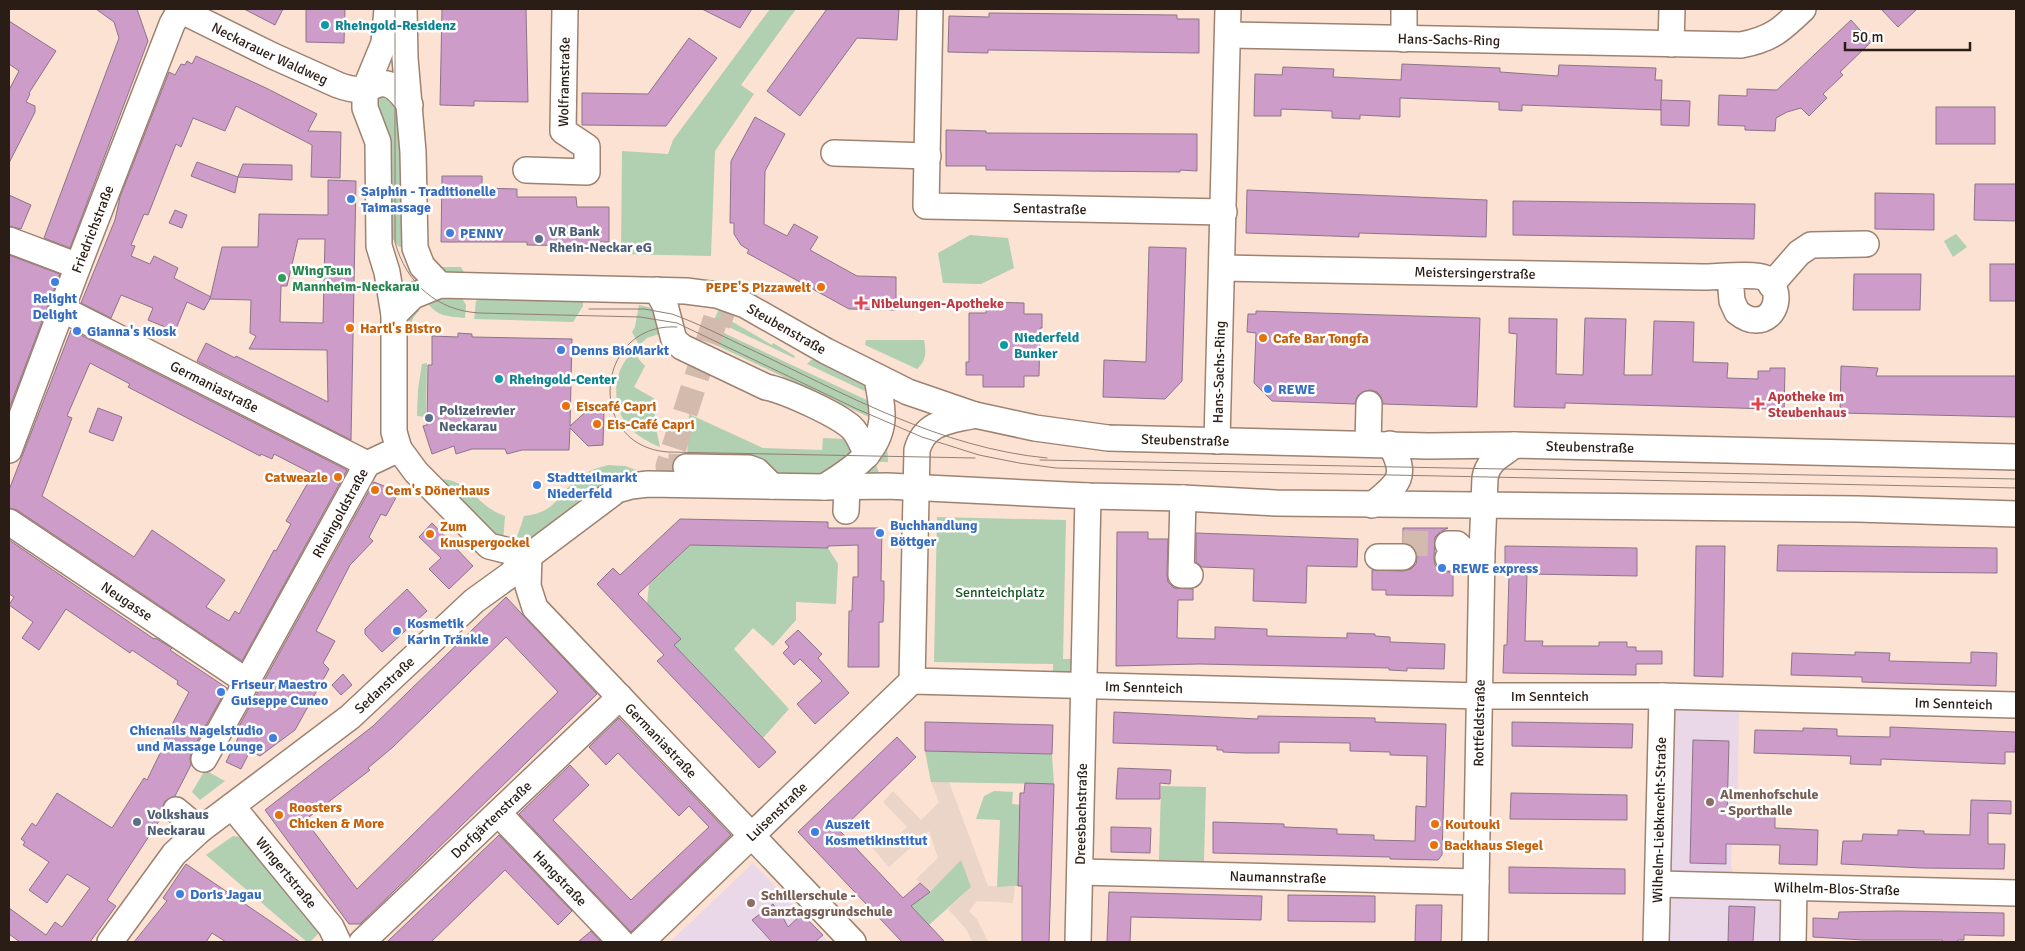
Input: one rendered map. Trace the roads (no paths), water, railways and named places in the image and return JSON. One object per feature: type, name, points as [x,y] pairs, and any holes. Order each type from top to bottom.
[{"type":"street","name":"Neckarauer Waldweg","points":[[179,9],[311,74],[348,88],[365,89]]},
{"type":"street","name":"Friedrichstraße","points":[[9,450],[78,266],[179,9]]},
{"type":"street","points":[[388,9],[384,44],[365,89],[365,108],[378,142],[379,246],[387,272],[394,315],[394,432],[399,449],[416,472],[489,546],[530,556],[611,494],[631,486],[648,484],[772,486],[839,495],[916,487],[1088,496],[1183,498],[1276,511],[1376,531],[1403,550]]},
{"type":"street","points":[[404,9],[405,58],[410,105],[415,248],[422,266],[440,285]]},
{"type":"street","name":"Wolframstraße","points":[[526,170],[587,172],[587,147],[563,131],[565,9]]},
{"type":"street","name":"Sentastraße","points":[[930,9],[926,206],[1224,212]]},
{"type":"street","name":"Hans-Sachs-Ring","points":[[1217,441],[1228,9]]},
{"type":"street","points":[[1404,9],[1404,39]]},
{"type":"street","points":[[1671,44],[1672,9]]},
{"type":"street","name":"Hans-Sachs-Ring","points":[[1228,34],[1741,45],[1763,41],[1782,29],[1803,9]]},
{"type":"street","points":[[365,89],[387,83],[395,88],[410,105]]},
{"type":"street","points":[[834,154],[928,156]]},
{"type":"street","points":[[378,232],[398,252],[415,248]]},
{"type":"street","points":[[9,240],[78,266]]},
{"type":"street","points":[[1730,277],[1732,300],[1737,312],[1746,318],[1754,320],[1763,318],[1771,312],[1777,302],[1775,289],[1771,285],[1800,253],[1810,245],[1866,244]]},
{"type":"street","name":"Meistersingerstraße","points":[[1222,268],[1755,276],[1765,278],[1771,285]]},
{"type":"street","name":"Steubenstraße","points":[[394,315],[413,296],[440,285],[699,292],[732,299],[908,392],[975,415],[1035,428],[1108,438],[1428,446],[1796,443],[2016,457]]},
{"type":"street","points":[[657,290],[665,304],[674,340],[682,347],[766,387],[778,390],[841,421],[856,432],[867,455]]},
{"type":"street","name":"Germaniastraße","points":[[62,309],[367,464]]},
{"type":"street","points":[[734,317],[794,351],[826,350]]},
{"type":"street","points":[[839,495],[855,467],[867,455],[879,433],[882,420],[877,377]]},
{"type":"street","points":[[1369,404],[1379,444],[1398,457],[1401,476],[1376,531]]},
{"type":"street","points":[[975,415],[941,422],[925,434],[920,441],[916,454],[912,681],[1083,686],[1088,496]]},
{"type":"street","name":"Rottfeldstraße","points":[[1475,942],[1480,696],[1461,552],[1484,505],[1486,469],[1492,460],[1514,445]]},
{"type":"street","name":"Rheingoldstraße","points":[[204,759],[367,464],[399,449]]},
{"type":"street","points":[[686,467],[749,468],[757,470],[772,486]]},
{"type":"street","points":[[1183,498],[1181,575],[1190,575]]},
{"type":"street","points":[[1376,531],[1442,503],[1867,509],[2016,514]]},
{"type":"street","name":"Neugasse","points":[[9,522],[246,681]]},
{"type":"street","points":[[482,595],[491,571],[489,546]]},
{"type":"street","name":"Germaniastraße","points":[[530,556],[528,586],[535,608],[853,942]]},
{"type":"street","name":"Sedanstraße","points":[[232,806],[350,717],[482,595],[510,575],[530,556]]},
{"type":"street","name":"Luisenstraße","points":[[641,942],[912,681]]},
{"type":"street","name":"Im Sennteich","points":[[1083,686],[1480,696],[1662,696],[2016,705]]},
{"type":"street","name":"Dreesbachstraße","points":[[1078,942],[1083,686]]},
{"type":"street","name":"Wilhelm-Liebknecht-Straße","points":[[1656,942],[1662,696]]},
{"type":"street","name":"Dorfgärtenstraße","points":[[362,942],[620,697]]},
{"type":"street","points":[[110,942],[174,854],[200,830],[232,806]]},
{"type":"street","name":"Wingertstraße","points":[[232,806],[331,927],[338,942]]},
{"type":"street","points":[[176,810],[200,830]]},
{"type":"street","name":"Hangstraße","points":[[498,813],[621,942]]},
{"type":"street","name":"Naumannstraße","points":[[1080,872],[1476,882]]},
{"type":"street","name":"Wilhelm-Blos-Straße","points":[[1658,884],[2016,893]]},
{"type":"street","points":[[1793,942],[1794,888]]},
{"type":"tunnel","points":[[686,467],[668,466],[718,311],[734,317]]},
{"type":"tunnel","points":[[1403,543],[1448,544]]},
{"type":"tram line","points":[[395,9],[395,242],[400,257],[415,282],[437,300],[450,307],[480,313],[640,317],[677,323],[857,409],[922,437],[979,455],[1056,468],[2016,488]]},
{"type":"tram line","points":[[589,309],[644,309],[672,314],[713,331],[895,417],[970,443],[1008,452],[1047,458]]},
{"type":"tram line","points":[[677,327],[650,331],[629,344],[616,363],[610,385],[612,408],[622,429],[641,445],[668,452],[975,458]]},
{"type":"tram line","points":[[1040,460],[2016,479]]},
{"type":"place","name":"Rheingold-Residenz","points":[[325,25]]},
{"type":"place","name":"Saiphin - Traditionelle Taimassage","points":[[351,199]]},
{"type":"place","name":"PENNY","points":[[450,233]]},
{"type":"place","name":"VR Bank Rhein-Neckar eG","points":[[539,239]]},
{"type":"place","name":"WingTsun Mannheim-Neckarau","points":[[282,278]]},
{"type":"place","name":"Relight Delight","points":[[55,282]]},
{"type":"place","name":"PEPE'S Pizzawelt","points":[[821,287]]},
{"type":"place","name":"Nibelungen-Apotheke","points":[[861,303]]},
{"type":"place","name":"Hartl's Bistro","points":[[350,328]]},
{"type":"place","name":"Gianna's Kiosk","points":[[77,331]]},
{"type":"place","name":"Cafe Bar Tongfa","points":[[1263,338]]},
{"type":"place","name":"Niederfeld Bunker","points":[[1004,345]]},
{"type":"place","name":"Denns BioMarkt","points":[[561,350]]},
{"type":"place","name":"Rheingold-Center","points":[[499,379]]},
{"type":"place","name":"REWE","points":[[1268,389]]},
{"type":"place","name":"Apotheke im Steubenhaus","points":[[1758,404]]},
{"type":"place","name":"Eiscafé Capri","points":[[566,406]]},
{"type":"place","name":"Polizeirevier Neckarau","points":[[429,418]]},
{"type":"place","name":"Eis-Café Capri","points":[[597,424]]},
{"type":"place","name":"Catweazle","points":[[338,477]]},
{"type":"place","name":"Stadtteilmarkt Niederfeld","points":[[537,485]]},
{"type":"place","name":"Cem's Dönerhaus","points":[[375,490]]},
{"type":"place","name":"Buchhandlung Böttger","points":[[880,533]]},
{"type":"place","name":"Zum Knuspergockel","points":[[430,534]]},
{"type":"place","name":"REWE express","points":[[1442,568]]},
{"type":"place","name":"Kosmetik Karin Tränkle","points":[[397,631]]},
{"type":"place","name":"Friseur Maestro Guiseppe Cuneo","points":[[221,692]]},
{"type":"place","name":"Chicnails Nagelstudio und Massage Lounge","points":[[273,738]]},
{"type":"place","name":"Almenhofschule - Sporthalle","points":[[1710,802]]},
{"type":"place","name":"Roosters Chicken & More","points":[[279,815]]},
{"type":"place","name":"Volkshaus Neckarau","points":[[137,822]]},
{"type":"place","name":"Koutouki","points":[[1435,824]]},
{"type":"place","name":"Auszeit Kosmetikinstitut","points":[[815,832]]},
{"type":"place","name":"Backhaus Siegel","points":[[1434,845]]},
{"type":"place","name":"Doris Jagau","points":[[180,894]]},
{"type":"place","name":"Schillerschule - Ganztagsgrundschule","points":[[751,903]]},
{"type":"park label","name":"Sennteichplatz","points":[[1000,592]]}]
